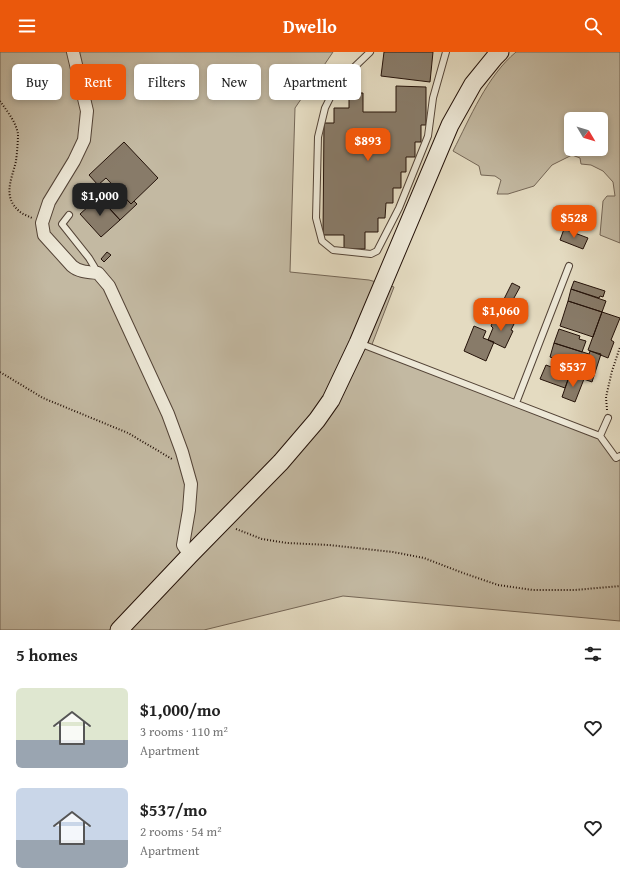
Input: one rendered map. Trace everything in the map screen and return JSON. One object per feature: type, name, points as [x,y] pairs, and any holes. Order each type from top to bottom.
[{"type":"street","points":[[73,52],[87,111],[84,140],[74,161],[50,202],[42,223],[44,234],[76,270],[98,273],[109,286],[168,414],[182,452],[190,484],[189,510],[183,545],[190,555]]},
{"type":"street","points":[[118,630],[281,462],[317,420],[331,400],[358,343],[450,125],[473,84],[500,52]]},
{"type":"lane","points":[[370,52],[336,86],[325,108],[318,137],[316,218],[322,241],[333,250],[371,254],[377,251],[399,208],[428,136],[433,98],[446,52]]},
{"type":"lane","points":[[69,215],[62,224],[89,258],[98,273]]},
{"type":"lane","points":[[516,403],[569,266]]},
{"type":"lane","points":[[358,343],[600,436],[616,458],[620,456]]},
{"type":"lane","points":[[600,436],[608,418]]},
{"type":"path","points":[[0,101],[15,124],[18,134],[16,161],[9,193],[13,204],[19,211],[42,223]]},
{"type":"path","points":[[608,418],[606,397],[612,371],[620,347]]},
{"type":"path","points":[[0,372],[43,398],[128,433],[186,467]]},
{"type":"path","points":[[224,521],[236,530],[262,539],[287,543],[329,545],[393,552],[424,558],[463,573],[498,584],[533,590],[575,590],[620,586]]},
{"type":"shaded area","points":[[0,52],[333,52],[325,64],[269,64],[269,100],[300,100],[295,108],[290,272],[369,280],[394,287],[371,347],[599,436],[616,458],[620,456],[620,621],[343,596],[204,630],[0,630]]},
{"type":"shaded area","points":[[516,52],[620,52],[620,243],[600,235],[603,201],[607,196],[615,196],[613,182],[603,171],[591,165],[581,164],[580,158],[575,156],[608,156],[608,112],[564,112],[564,156],[570,156],[552,165],[534,186],[508,194],[497,194],[501,180],[495,176],[481,175],[479,166],[453,151],[480,98],[496,73]]},
{"type":"building","points":[[384,52],[433,52],[430,82],[381,76]]},
{"type":"building","points":[[396,86],[426,87],[426,125],[421,125],[421,142],[415,142],[415,157],[406,157],[406,172],[401,172],[401,188],[393,188],[393,203],[386,203],[385,218],[378,218],[378,232],[365,232],[365,249],[344,249],[344,235],[323,235],[324,123],[334,123],[334,108],[349,108],[349,100],[361,100],[361,93],[363,93],[363,112],[396,112]]},
{"type":"building","points":[[124,142],[158,178],[131,204],[106,178],[98,185],[89,175]]},
{"type":"building","points":[[111,183],[131,204],[134,201],[137,204],[120,220],[97,195]]},
{"type":"building","points":[[99,197],[120,220],[101,237],[80,214]]},
{"type":"building","points":[[564,229],[588,238],[583,249],[560,240]]},
{"type":"building","points":[[107,252],[111,255],[104,262],[101,259]]},
{"type":"building","points":[[574,281],[605,291],[603,297],[600,296],[599,298],[571,289]]},
{"type":"building","points":[[512,283],[520,287],[509,307],[502,303]]},
{"type":"building","points":[[571,289],[606,301],[602,312],[568,301]]},
{"type":"building","points":[[568,301],[602,312],[593,337],[560,326]]},
{"type":"building","points":[[502,303],[519,312],[514,324],[496,315]]},
{"type":"building","points":[[602,312],[620,318],[611,340],[614,342],[608,358],[588,350]]},
{"type":"building","points":[[496,315],[514,324],[511,330],[513,331],[505,348],[488,340],[493,328],[491,326]]},
{"type":"building","points":[[474,326],[486,331],[483,338],[494,342],[486,361],[464,351]]},
{"type":"building","points":[[559,329],[580,336],[579,339],[586,341],[582,352],[554,343]]},
{"type":"building","points":[[554,343],[589,354],[585,368],[550,357]]},
{"type":"building","points":[[590,351],[601,354],[592,382],[581,378]]},
{"type":"building","points":[[546,365],[570,374],[565,388],[540,379]]},
{"type":"building","points":[[570,374],[584,379],[575,402],[562,397]]}]
